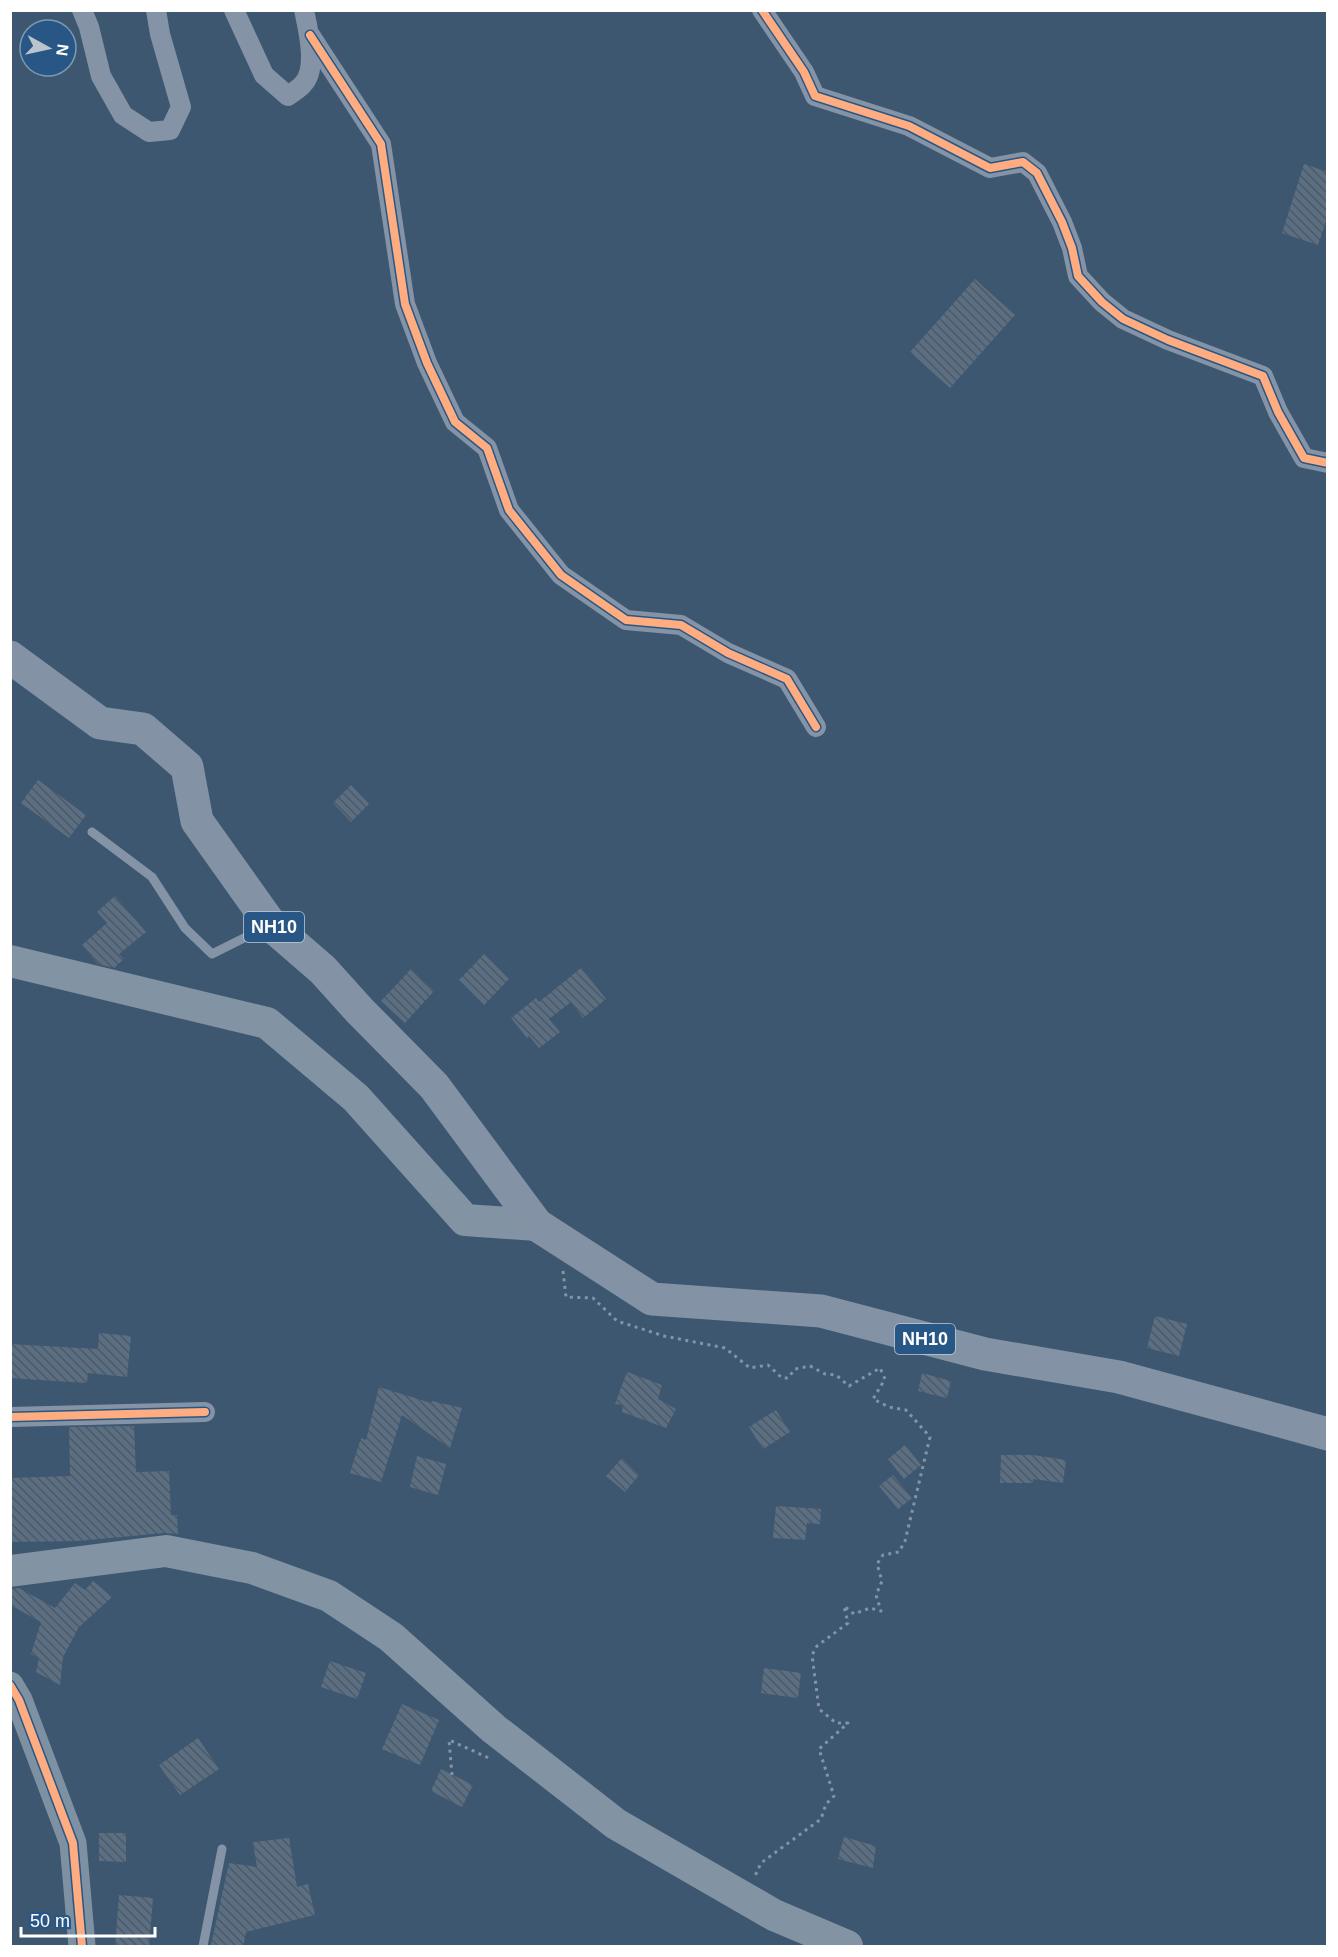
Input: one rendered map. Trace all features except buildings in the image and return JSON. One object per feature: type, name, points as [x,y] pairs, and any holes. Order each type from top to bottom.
[{"type":"highway","name":"NH10","points":[[10,657],[100,723],[143,729],[187,767],[197,821],[271,924],[323,970],[434,1086],[537,1225],[652,1299],[821,1311],[985,1354],[1119,1377],[1328,1434]]},
{"type":"main road","points":[[10,961],[267,1023],[356,1098],[465,1220],[537,1225]]},
{"type":"main road","points":[[10,1571],[166,1551],[252,1568],[329,1596],[391,1637],[494,1730],[616,1824],[743,1899],[847,1947]]},
{"type":"street","points":[[82,10],[89,27],[101,76],[123,115],[149,132],[170,130],[181,107],[160,34],[156,10]]},
{"type":"street","points":[[234,10],[264,75],[288,96],[304,83],[310,71],[310,35],[304,10]]},
{"type":"street","points":[[762,10],[804,72],[815,96],[909,126],[990,168],[1023,162],[1037,173],[1062,222],[1072,248],[1078,276],[1102,302],[1123,319],[1167,340],[1263,376],[1278,412],[1304,458],[1328,463]]},
{"type":"street","points":[[310,35],[381,144],[405,304],[427,363],[455,422],[487,448],[509,510],[561,575],[626,620],[681,625],[728,653],[787,679],[816,727]]},
{"type":"street","points":[[10,1417],[205,1412]]},
{"type":"street","points":[[10,1685],[19,1700],[73,1843],[82,1947]]},
{"type":"lane","points":[[92,832],[152,877],[185,928],[212,954],[271,924]]},
{"type":"lane","points":[[203,1947],[222,1849]]},
{"type":"path","points":[[562,1266],[566,1297],[593,1298],[617,1320],[664,1336],[725,1348],[750,1368],[768,1365],[782,1378],[788,1378],[795,1369],[810,1366],[825,1374],[836,1375],[849,1386],[880,1368],[885,1378],[873,1399],[889,1407],[906,1410],[930,1437],[905,1541],[899,1552],[883,1555],[877,1564],[882,1581],[876,1595],[880,1611],[870,1608],[854,1614],[844,1606],[848,1623],[817,1646],[812,1655],[819,1709],[836,1723],[848,1723],[819,1749],[834,1796],[826,1804],[821,1819],[761,1863],[743,1899]]},
{"type":"path","points":[[452,1775],[448,1740],[490,1758]]},
{"type":"cycle path","points":[[762,10],[804,72],[815,96],[909,126],[990,168],[1023,162],[1037,173],[1062,222],[1072,248],[1078,276],[1102,302],[1123,319],[1168,340],[1263,376],[1278,412],[1304,458],[1328,463]]},
{"type":"cycle path","points":[[310,35],[381,144],[405,304],[427,363],[455,422],[487,448],[509,510],[561,575],[626,620],[681,625],[728,653],[787,679],[816,727]]},
{"type":"cycle path","points":[[10,1417],[205,1412]]},
{"type":"cycle path","points":[[10,1685],[19,1700],[73,1843],[82,1946]]}]
